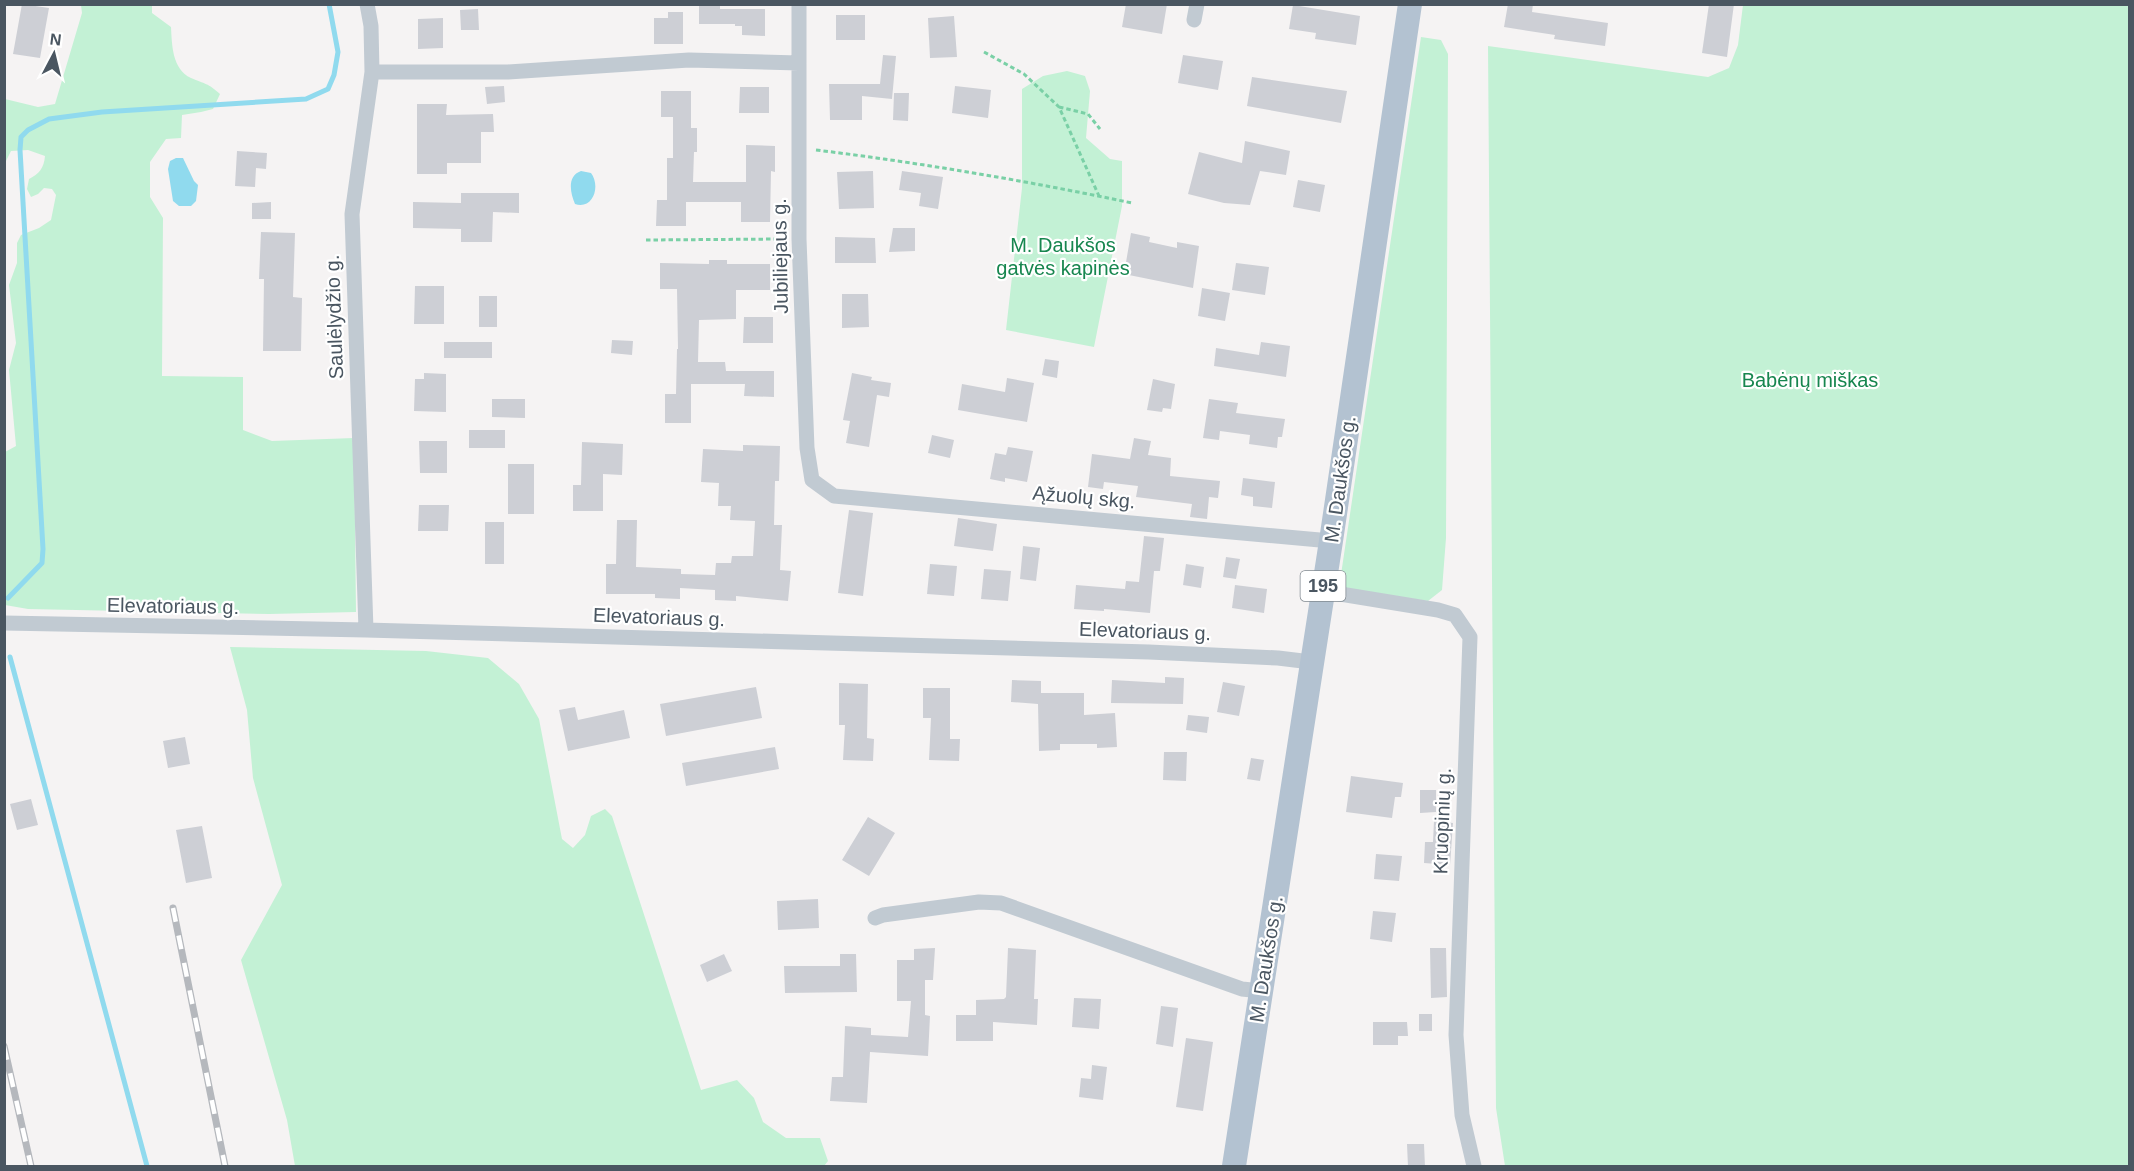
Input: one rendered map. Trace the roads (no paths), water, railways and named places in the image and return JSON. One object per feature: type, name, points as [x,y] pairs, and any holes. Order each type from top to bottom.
[{"type":"main road","name":"M. Daukšos g.","points":[[1234,1167],[1331,541],[1410,4]]},
{"type":"street","name":"Saulėlydžio g.","points":[[366,630],[352,214],[372,72],[371,26],[367,4]]},
{"type":"street","name":"Jubiliejaus g.","points":[[799,4],[799,239],[807,448],[812,480],[834,496]]},
{"type":"street","points":[[372,72],[507,72],[689,60],[799,63]]},
{"type":"street","name":"Ąžuolų skg.","points":[[834,496],[1331,541]]},
{"type":"street","name":"Kruopinių g.","points":[[1322,591],[1438,610],[1455,615],[1470,638],[1456,1035],[1462,1115],[1474,1167]]},
{"type":"street","name":"Elevatoriaus g.","points":[[4,623],[366,630],[1149,652],[1278,658],[1311,662]]},
{"type":"street","points":[[875,918],[978,902],[1001,903],[1242,989],[1261,992]]},
{"type":"water","points":[[183,158],[198,185],[196,201],[191,206],[179,206],[173,201],[168,169],[170,161]]},
{"type":"water","points":[[581,171],[591,173],[595,190],[591,200],[581,205],[575,204],[571,185],[573,177]]},
{"type":"waterway","points":[[8,598],[42,563],[43,549],[21,137],[28,130],[49,119],[102,112],[306,99],[328,89],[334,75],[338,52],[329,4]]},
{"type":"waterway","points":[[10,657],[147,1166]]},
{"type":"railway","points":[[173,908],[225,1166]]},
{"type":"railway","points":[[4,1046],[31,1166]]},
{"type":"park label","name":"M. Daukšos gatvės kapinės","points":[[1063,256]]},
{"type":"park label","name":"Babėnų miškas","points":[[1810,380]]}]
